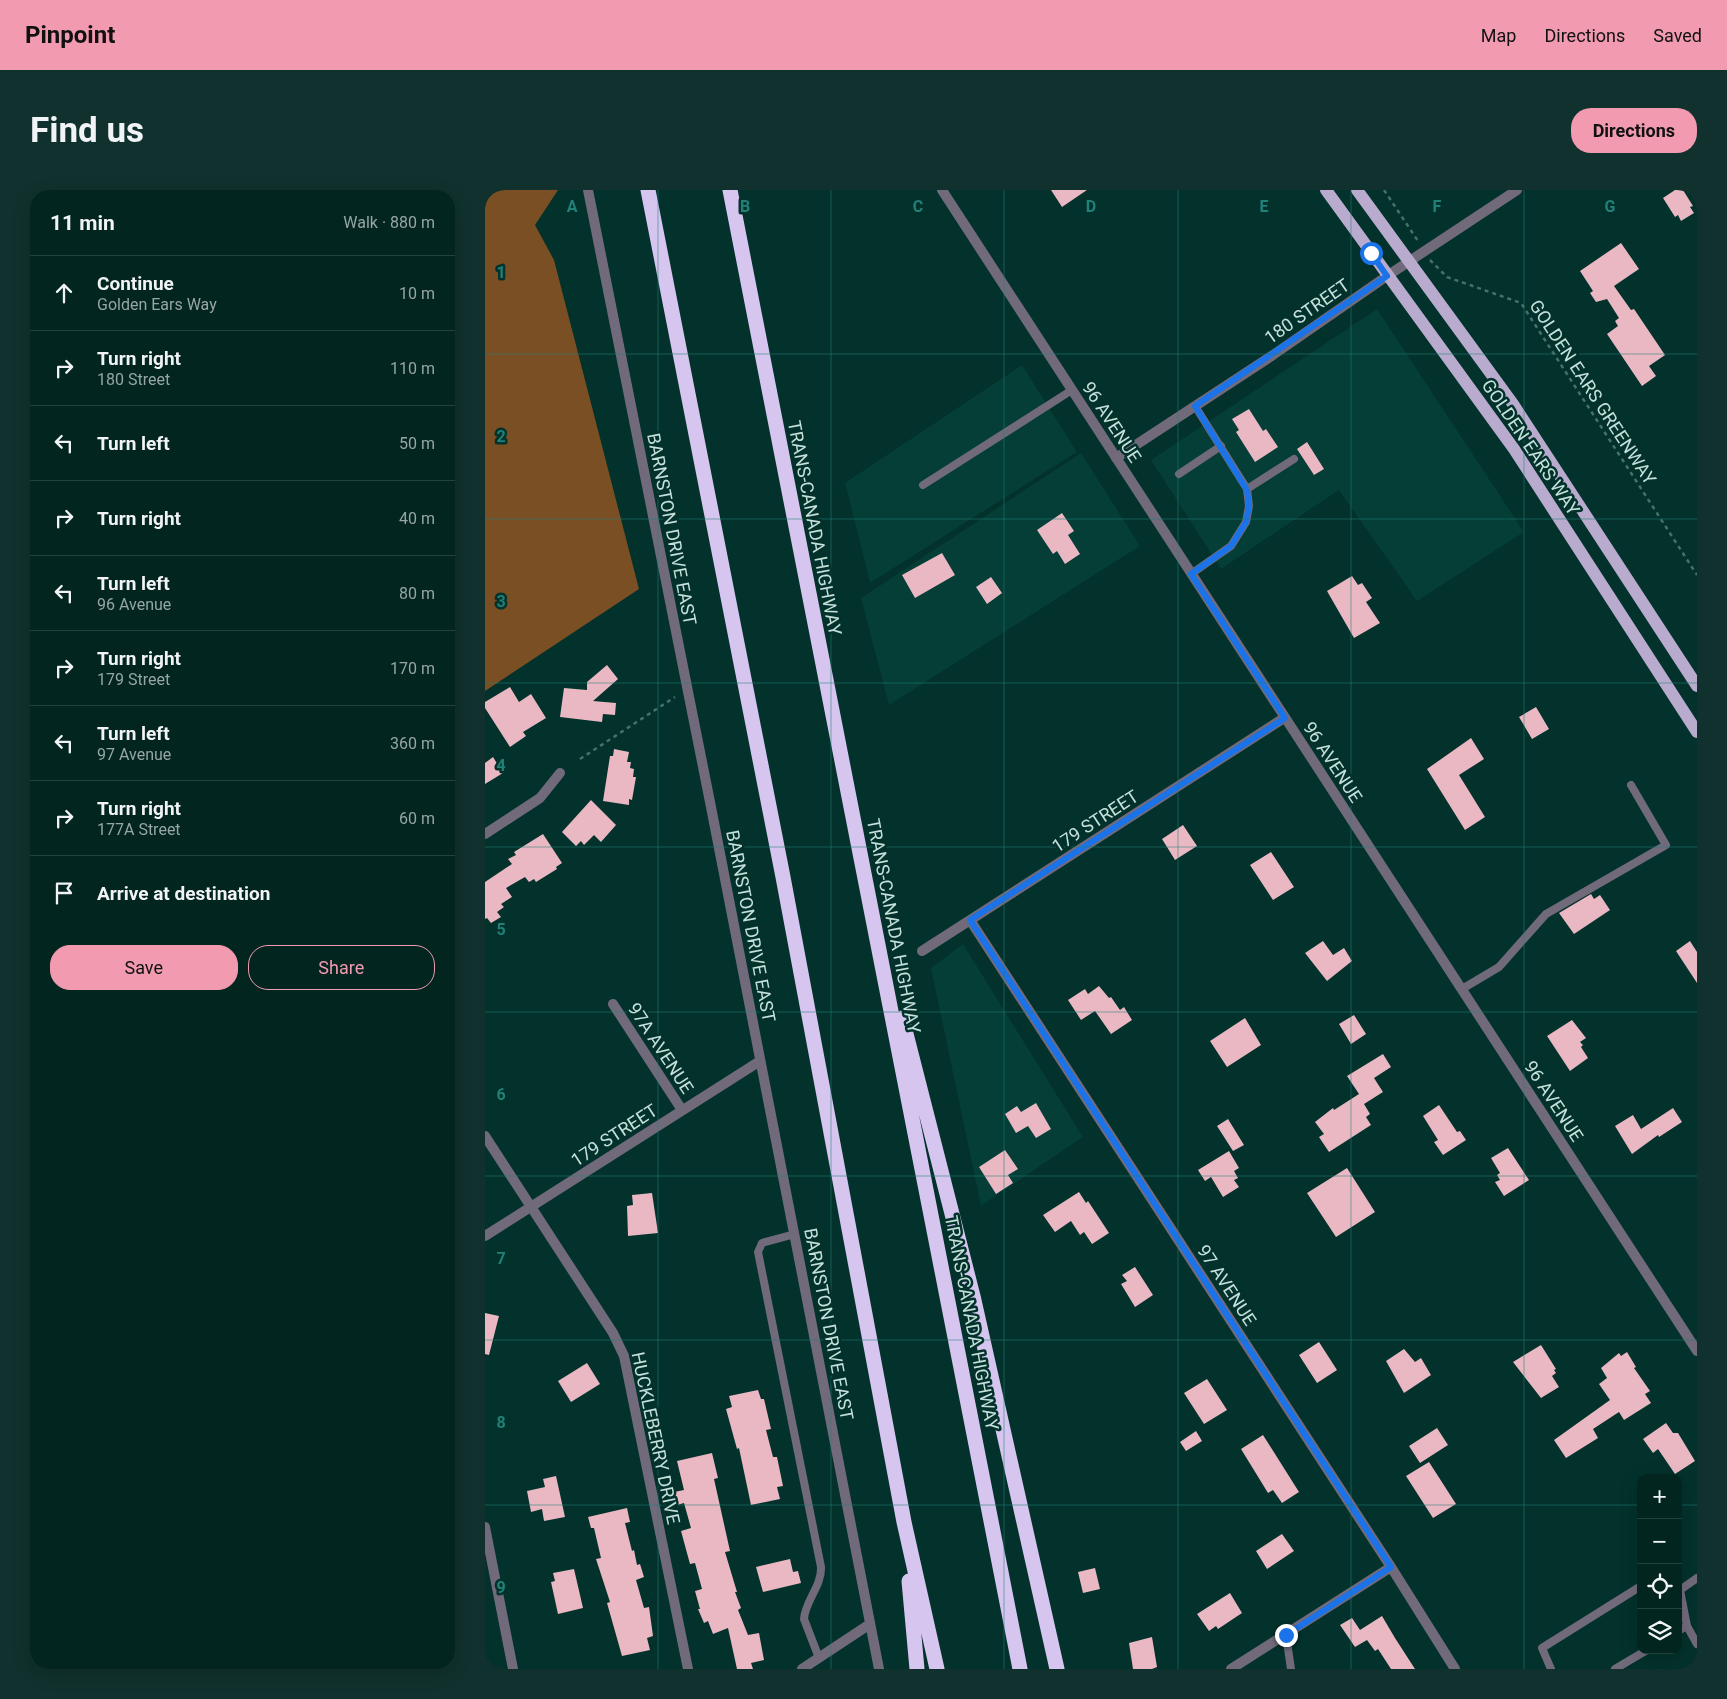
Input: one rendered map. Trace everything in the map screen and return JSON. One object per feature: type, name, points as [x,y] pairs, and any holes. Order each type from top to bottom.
[{"type":"highway","points":[[648,190],[783,877],[904,1522],[937,1669]]},
{"type":"highway","name":"TRANS-CANADA HIGHWAY","points":[[730,190],[1021,1669]]},
{"type":"highway","points":[[861,854],[973,1296],[1055,1665]]},
{"type":"highway","points":[[904,1522],[917,1669]]},
{"type":"main road","name":"GOLDEN EARS WAY","points":[[1326,190],[1514,448],[1697,732]]},
{"type":"main road","name":"GOLDEN EARS WAY","points":[[1357,190],[1513,404],[1697,686]]},
{"type":"street","name":"BARNSTON DRIVE EAST","points":[[588,190],[795,1234],[879,1669]]},
{"type":"street","name":"96 AVENUE","points":[[942,190],[1697,1351]]},
{"type":"street","name":"180 STREET","points":[[1116,458],[1424,250],[1517,190]]},
{"type":"street","name":"179 STREET","points":[[922,951],[1285,718]]},
{"type":"street","points":[[485,834],[540,798],[560,773]]},
{"type":"street","name":"97 AVENUE","points":[[970,920],[1391,1567],[1455,1669]]},
{"type":"street","name":"97A AVENUE","points":[[613,1004],[682,1110]]},
{"type":"street","name":"179 STREET","points":[[485,1236],[760,1061]]},
{"type":"street","name":"HUCKLEBERRY DRIVE","points":[[485,1136],[613,1333],[624,1356],[688,1669]]},
{"type":"street","points":[[485,1527],[489,1573],[513,1669]]},
{"type":"street","points":[[1231,1669],[1391,1567]]},
{"type":"street","points":[[802,1669],[870,1624]]},
{"type":"lane","points":[[923,485],[1072,390]]},
{"type":"lane","points":[[1191,574],[1231,546],[1246,522],[1249,506],[1247,490],[1195,406]]},
{"type":"lane","points":[[1179,474],[1221,446]]},
{"type":"lane","points":[[1247,490],[1294,459]]},
{"type":"lane","points":[[1462,990],[1499,967],[1546,914],[1666,844],[1631,785]]},
{"type":"lane","points":[[795,1234],[763,1243],[758,1252],[821,1567],[819,1580],[804,1613],[804,1619],[819,1658]]},
{"type":"lane","points":[[1682,1588],[1697,1578]]},
{"type":"lane","points":[[1551,1669],[1542,1648],[1637,1589]]},
{"type":"lane","points":[[1682,1604],[1687,1626],[1697,1644]]},
{"type":"lane","points":[[1682,1629],[1687,1626]]},
{"type":"lane","points":[[1286,1635],[1291,1669]]},
{"type":"lane","points":[[1615,1669],[1640,1654]]},
{"type":"path","name":"GOLDEN EARS GREENWAY","points":[[1384,190],[1433,265],[1447,277],[1521,303],[1697,575]]},
{"type":"path","points":[[580,759],[675,697]]},
{"type":"shaded area","points":[[485,190],[558,190],[535,225],[554,260],[639,589],[485,691]]},
{"type":"shaded area","points":[[1377,309],[1524,532],[1417,601],[1339,490],[1221,569],[1151,460]]},
{"type":"shaded area","points":[[1022,365],[1077,452],[870,583],[845,483]]},
{"type":"shaded area","points":[[1081,453],[1140,546],[889,705],[861,598]]},
{"type":"shaded area","points":[[963,944],[1083,1137],[981,1206],[931,968]]},
{"type":"building","points":[[1051,190],[1087,190],[1062,207]]},
{"type":"building","points":[[1675,190],[1683,190],[1693,206],[1690,207],[1694,213],[1681,221],[1678,215],[1675,217],[1663,198]]},
{"type":"building","points":[[1621,243],[1639,269],[1614,286],[1631,310],[1634,309],[1665,355],[1649,366],[1656,376],[1642,386],[1607,334],[1618,326],[1615,321],[1619,318],[1607,299],[1596,302],[1590,293],[1593,291],[1580,271]]},
{"type":"building","points":[[1249,409],[1263,431],[1266,429],[1278,447],[1255,462],[1236,432],[1239,430],[1232,419]]},
{"type":"building","points":[[1307,442],[1324,469],[1314,475],[1297,449]]},
{"type":"building","points":[[1062,513],[1074,531],[1068,535],[1080,554],[1065,564],[1057,551],[1053,554],[1037,530]]},
{"type":"building","points":[[942,553],[955,575],[915,598],[902,575]]},
{"type":"building","points":[[1352,576],[1358,585],[1362,583],[1372,598],[1366,602],[1380,623],[1354,638],[1327,591]]},
{"type":"building","points":[[991,577],[1002,593],[987,604],[976,587]]},
{"type":"building","points":[[607,665],[618,679],[593,701],[616,703],[615,715],[603,714],[602,722],[560,717],[564,688],[587,690],[587,682]]},
{"type":"building","points":[[510,687],[519,702],[531,694],[546,718],[523,732],[526,736],[510,747],[485,708],[485,702]]},
{"type":"building","points":[[1536,707],[1549,729],[1532,739],[1519,717]]},
{"type":"building","points":[[1471,738],[1484,759],[1459,775],[1485,817],[1465,830],[1427,769]]},
{"type":"building","points":[[614,749],[629,752],[627,762],[631,762],[630,768],[634,769],[633,777],[636,777],[632,800],[629,799],[629,805],[603,801],[610,756],[613,756]]},
{"type":"building","points":[[493,757],[503,773],[485,784],[485,763]]},
{"type":"building","points":[[591,800],[616,825],[601,842],[594,835],[584,845],[581,841],[576,846],[562,832]]},
{"type":"building","points":[[1183,825],[1197,846],[1175,860],[1162,839]]},
{"type":"building","points":[[543,834],[562,863],[556,867],[557,869],[536,882],[534,879],[529,882],[525,877],[506,888],[512,897],[501,904],[504,907],[497,912],[501,917],[491,923],[487,918],[485,919],[485,882],[512,864],[508,859],[516,855],[514,852]]},
{"type":"building","points":[[1271,852],[1294,887],[1273,900],[1250,865]]},
{"type":"building","points":[[1591,894],[1594,899],[1600,895],[1610,910],[1574,934],[1559,913]]},
{"type":"building","points":[[1323,941],[1333,955],[1344,948],[1352,961],[1327,981],[1305,953]]},
{"type":"building","points":[[1690,941],[1697,952],[1697,983],[1676,951]]},
{"type":"building","points":[[1099,986],[1109,998],[1111,997],[1120,1010],[1124,1007],[1132,1020],[1111,1034],[1095,1011],[1081,1020],[1068,1000],[1085,989],[1088,994]]},
{"type":"building","points":[[1354,1015],[1366,1034],[1351,1044],[1339,1024]]},
{"type":"building","points":[[1245,1018],[1261,1045],[1227,1067],[1210,1041]]},
{"type":"building","points":[[1572,1020],[1586,1038],[1580,1042],[1588,1058],[1570,1071],[1547,1036]]},
{"type":"building","points":[[1383,1054],[1391,1067],[1374,1078],[1383,1092],[1364,1104],[1370,1114],[1366,1117],[1371,1125],[1329,1152],[1319,1137],[1324,1134],[1315,1122],[1333,1108],[1334,1110],[1359,1094],[1347,1076]]},
{"type":"building","points":[[1036,1103],[1051,1129],[1036,1138],[1028,1126],[1016,1133],[1005,1114],[1017,1106],[1021,1112]]},
{"type":"building","points":[[1439,1105],[1457,1132],[1460,1131],[1466,1140],[1443,1155],[1434,1142],[1438,1140],[1423,1116]]},
{"type":"building","points":[[1673,1108],[1682,1122],[1659,1137],[1658,1135],[1632,1154],[1615,1126],[1633,1115],[1641,1129]]},
{"type":"building","points":[[1228,1119],[1244,1145],[1233,1151],[1217,1126]]},
{"type":"building","points":[[1508,1148],[1529,1180],[1504,1196],[1495,1182],[1500,1180],[1497,1175],[1500,1173],[1491,1158]]},
{"type":"building","points":[[1005,1150],[1018,1169],[1008,1175],[1013,1183],[996,1194],[979,1167]]},
{"type":"building","points":[[1229,1151],[1239,1168],[1234,1171],[1238,1178],[1234,1180],[1239,1187],[1223,1197],[1211,1177],[1205,1181],[1198,1170]]},
{"type":"building","points":[[1347,1168],[1375,1212],[1336,1237],[1307,1193]]},
{"type":"building","points":[[1079,1192],[1086,1203],[1088,1201],[1109,1233],[1092,1244],[1084,1232],[1080,1235],[1071,1221],[1055,1232],[1043,1215]]},
{"type":"building","points":[[652,1193],[658,1233],[628,1236],[627,1206],[633,1205],[632,1195]]},
{"type":"building","points":[[1135,1267],[1153,1295],[1135,1307],[1121,1284],[1127,1281],[1122,1275]]},
{"type":"building","points":[[485,1313],[499,1316],[489,1355],[485,1354]]},
{"type":"building","points":[[1319,1342],[1337,1370],[1317,1383],[1299,1355]]},
{"type":"building","points":[[1541,1345],[1556,1369],[1554,1370],[1556,1373],[1552,1376],[1559,1387],[1541,1398],[1513,1362]]},
{"type":"building","points":[[1404,1349],[1415,1362],[1421,1358],[1431,1375],[1404,1393],[1386,1361]]},
{"type":"building","points":[[1627,1352],[1636,1367],[1634,1368],[1650,1391],[1645,1394],[1651,1403],[1624,1420],[1619,1412],[1593,1429],[1598,1438],[1566,1458],[1554,1440],[1610,1400],[1599,1384],[1607,1378],[1601,1368],[1619,1353],[1621,1356]]},
{"type":"building","points":[[587,1363],[600,1384],[571,1402],[558,1381]]},
{"type":"building","points":[[1207,1379],[1227,1410],[1204,1424],[1184,1393]]},
{"type":"building","points":[[758,1390],[761,1399],[764,1399],[771,1429],[766,1430],[773,1457],[777,1457],[783,1486],[777,1487],[780,1499],[751,1505],[739,1448],[737,1449],[726,1409],[732,1407],[729,1396]]},
{"type":"building","points":[[1666,1423],[1673,1433],[1678,1433],[1695,1461],[1675,1474],[1658,1449],[1653,1453],[1643,1439]]},
{"type":"building","points":[[1437,1428],[1448,1445],[1420,1463],[1409,1446]]},
{"type":"building","points":[[1196,1431],[1202,1441],[1186,1451],[1180,1442]]},
{"type":"building","points":[[1263,1435],[1299,1492],[1282,1503],[1273,1490],[1268,1493],[1241,1449]]},
{"type":"building","points":[[712,1453],[718,1478],[714,1479],[730,1551],[725,1552],[741,1608],[738,1610],[748,1635],[759,1633],[764,1660],[751,1663],[753,1669],[737,1669],[728,1628],[713,1634],[708,1621],[704,1623],[698,1609],[700,1609],[695,1591],[702,1589],[695,1563],[690,1564],[681,1531],[691,1528],[684,1503],[677,1505],[674,1492],[684,1490],[677,1461]]},
{"type":"building","points":[[1429,1462],[1456,1504],[1433,1518],[1406,1476]]},
{"type":"building","points":[[556,1476],[565,1517],[544,1521],[542,1509],[531,1512],[527,1491],[545,1487],[543,1479]]},
{"type":"building","points":[[627,1508],[630,1522],[625,1523],[632,1551],[634,1550],[637,1565],[640,1564],[644,1577],[636,1580],[644,1608],[649,1607],[653,1636],[647,1638],[650,1650],[622,1656],[607,1603],[610,1602],[596,1559],[601,1558],[594,1528],[591,1528],[588,1517]]},
{"type":"building","points":[[1282,1534],[1294,1551],[1267,1569],[1256,1551]]},
{"type":"building","points":[[790,1559],[793,1572],[798,1571],[801,1583],[763,1592],[756,1567]]},
{"type":"building","points":[[1095,1568],[1100,1589],[1083,1593],[1078,1572]]},
{"type":"building","points":[[574,1569],[583,1608],[558,1614],[551,1582],[555,1581],[553,1573]]},
{"type":"building","points":[[1230,1593],[1242,1613],[1218,1629],[1216,1626],[1209,1631],[1197,1614]]},
{"type":"building","points":[[1382,1616],[1415,1669],[1391,1669],[1378,1649],[1375,1651],[1367,1640],[1355,1647],[1340,1625],[1352,1618],[1360,1630]]},
{"type":"building","points":[[1152,1637],[1157,1667],[1152,1669],[1133,1669],[1129,1643]]},
{"type":"route","points":[[1286,1635],[1391,1567],[970,920],[1285,718],[1191,574],[1231,546],[1246,522],[1249,506],[1247,490],[1195,406],[1273,355],[1387,276],[1371,253]]}]
